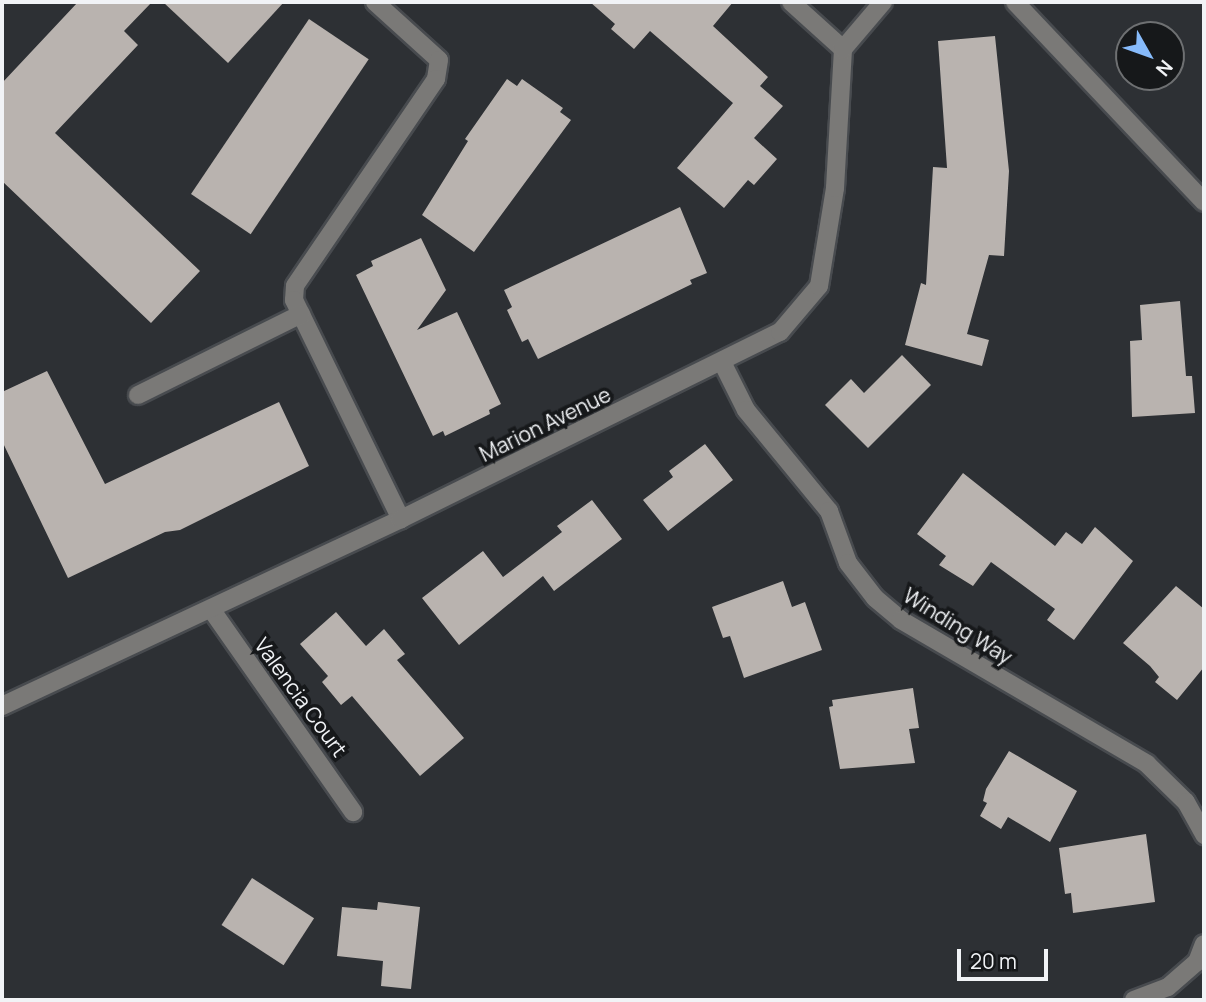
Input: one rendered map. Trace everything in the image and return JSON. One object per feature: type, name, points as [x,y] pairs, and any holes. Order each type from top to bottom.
[{"type":"street","points":[[375,2],[439,60],[436,79],[295,286],[294,300],[401,519]]},
{"type":"street","points":[[791,2],[843,49],[883,2]]},
{"type":"street","points":[[1015,2],[1204,202]]},
{"type":"street","name":"Marion Avenue","points":[[2,706],[401,519],[723,364],[780,332],[819,286],[835,188],[843,49]]},
{"type":"street","points":[[138,396],[301,314]]},
{"type":"street","name":"Winding Way","points":[[723,364],[746,410],[829,511],[848,563],[875,598],[901,620],[1147,764],[1186,802],[1204,835]]},
{"type":"street","name":"Valencia Court","points":[[211,609],[353,812]]},
{"type":"street","points":[[1134,1000],[1168,987],[1197,962],[1204,944]]},
{"type":"building","points":[[78,2],[152,2],[124,31],[138,45],[55,133],[200,271],[151,323],[2,181],[2,83]]},
{"type":"building","points":[[163,2],[284,2],[228,63]]},
{"type":"building","points":[[590,2],[733,2],[713,26],[768,77],[760,86],[783,106],[754,138],[777,159],[754,185],[748,180],[724,208],[677,168],[733,103],[650,31],[634,49],[611,29],[615,24]]},
{"type":"building","points":[[309,19],[369,59],[251,234],[191,194]]},
{"type":"building","points":[[995,36],[1009,171],[1004,256],[989,255],[967,334],[989,340],[982,366],[905,345],[921,283],[926,285],[933,167],[947,168],[938,41]]},
{"type":"building","points":[[507,79],[517,86],[522,79],[563,108],[560,112],[571,120],[474,252],[422,215],[468,141],[465,139]]},
{"type":"building","points":[[680,207],[707,273],[690,280],[692,284],[538,359],[528,339],[522,342],[507,310],[512,307],[504,290]]},
{"type":"building","points":[[421,238],[446,290],[417,330],[457,312],[501,404],[489,410],[490,414],[445,436],[443,431],[433,436],[356,275],[373,266],[371,261]]},
{"type":"building","points":[[1180,301],[1186,376],[1192,376],[1195,413],[1132,417],[1130,341],[1142,340],[1140,305]]},
{"type":"building","points":[[902,355],[931,385],[868,448],[825,405],[851,379],[864,393]]},
{"type":"building","points":[[47,371],[105,484],[279,402],[309,466],[180,530],[165,532],[68,578],[2,441],[2,392]]},
{"type":"building","points":[[705,444],[733,480],[668,531],[643,500],[673,477],[669,471]]},
{"type":"building","points":[[963,473],[1055,546],[1066,532],[1082,544],[1095,527],[1133,561],[1074,640],[1047,620],[1055,609],[991,562],[973,586],[939,565],[946,556],[917,534]]},
{"type":"building","points":[[592,500],[622,539],[554,591],[543,576],[459,645],[422,598],[483,551],[503,577],[562,532],[557,526]]},
{"type":"building","points":[[783,581],[792,607],[805,602],[822,650],[744,678],[730,636],[723,638],[712,607]]},
{"type":"building","points":[[1176,586],[1204,609],[1204,667],[1177,700],[1155,682],[1159,677],[1150,666],[1123,643]]},
{"type":"building","points":[[336,612],[366,646],[384,629],[405,654],[397,660],[464,738],[420,776],[352,696],[341,705],[322,682],[328,676],[300,644]]},
{"type":"building","points":[[913,688],[919,728],[909,729],[915,763],[840,769],[829,707],[833,706],[832,700]]},
{"type":"building","points":[[1009,751],[1077,791],[1050,842],[1008,817],[1001,829],[980,816],[987,803],[983,801],[986,789]]},
{"type":"building","points":[[1146,834],[1155,902],[1073,913],[1071,893],[1065,894],[1059,848]]},
{"type":"building","points":[[252,878],[314,918],[284,965],[222,925]]},
{"type":"building","points":[[378,902],[420,907],[411,989],[381,986],[383,961],[337,956],[342,907],[377,910]]}]
